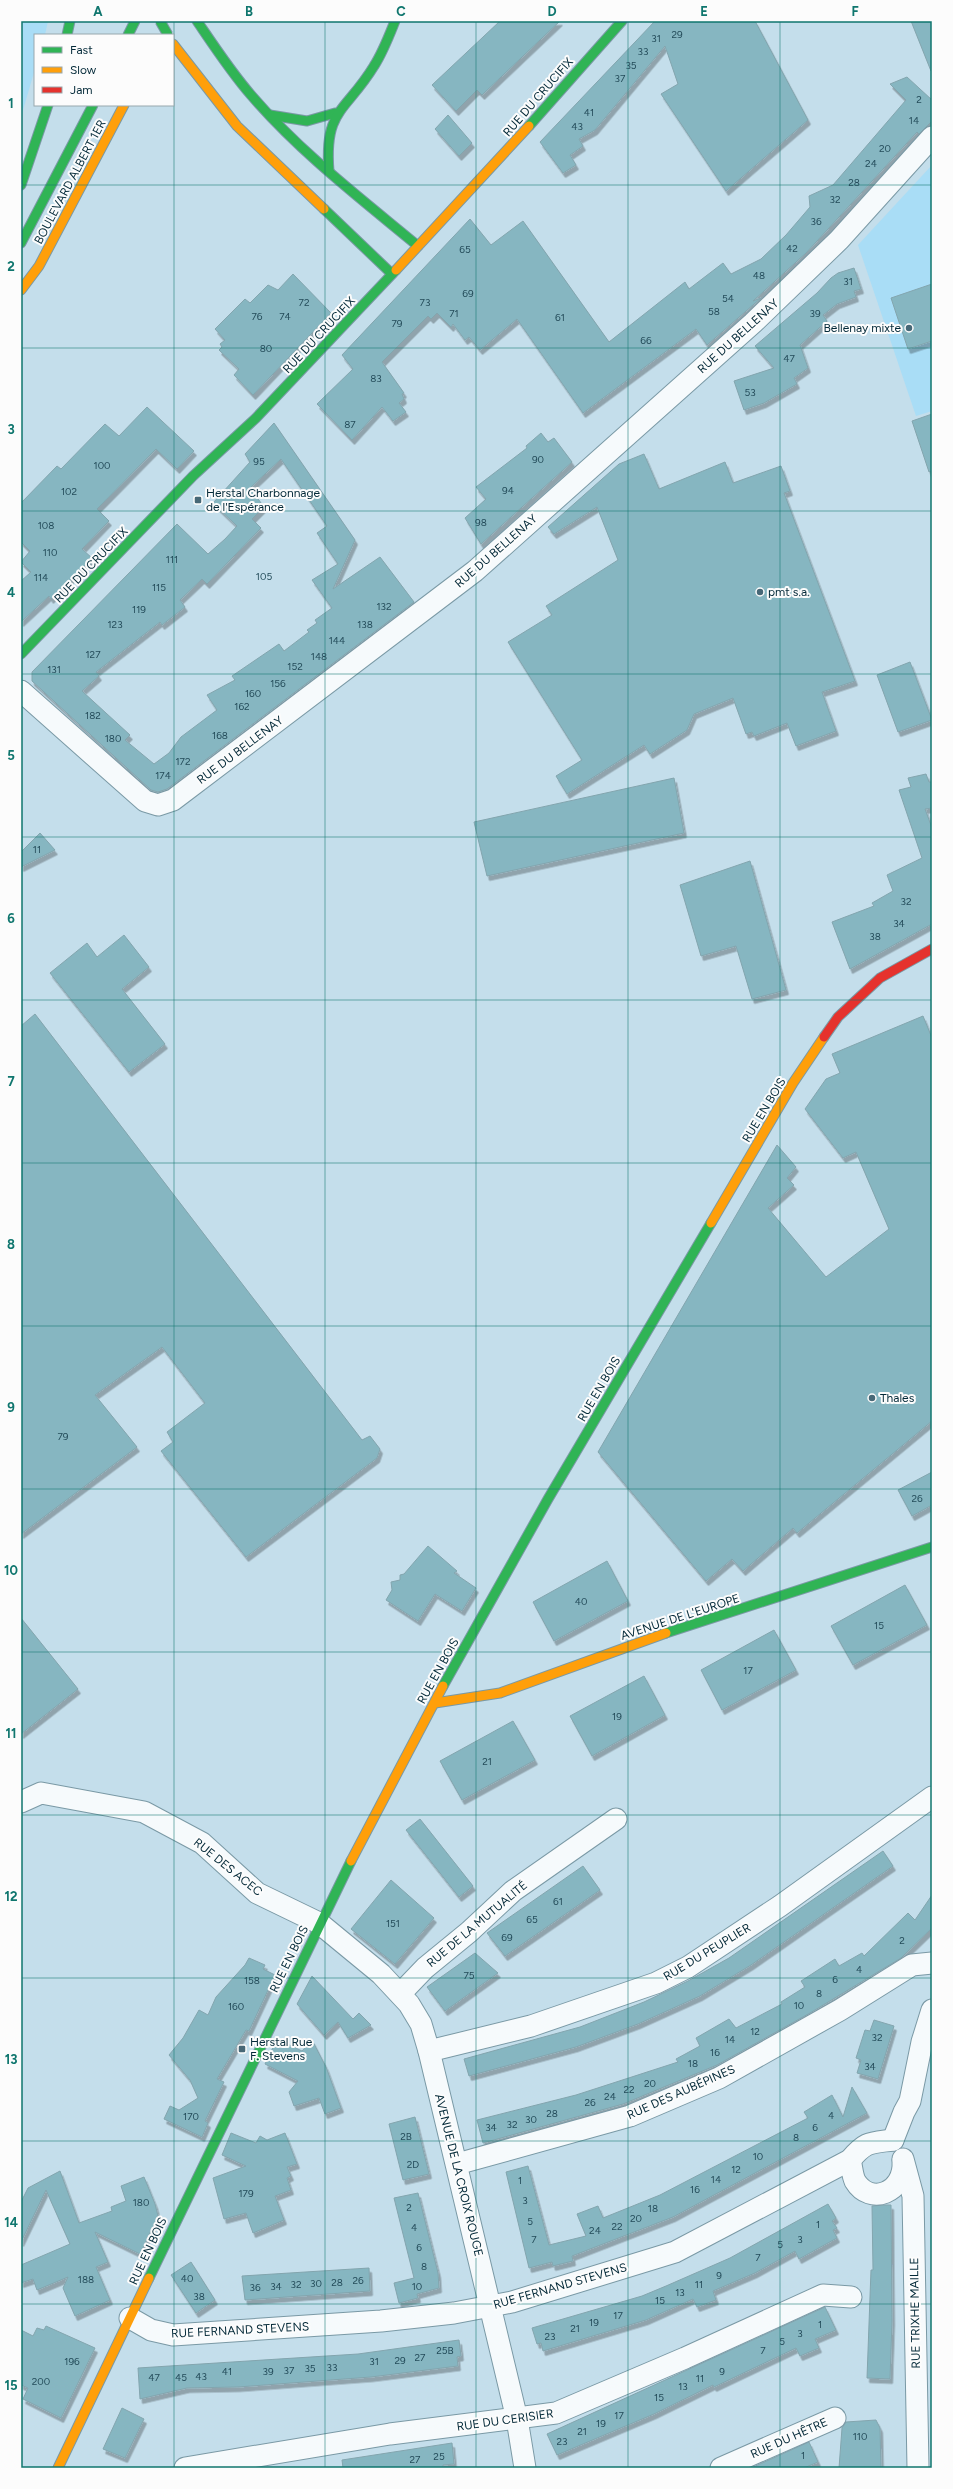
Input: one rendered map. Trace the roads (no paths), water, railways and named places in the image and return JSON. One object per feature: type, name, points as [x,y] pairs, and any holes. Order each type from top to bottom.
[{"type":"street","points":[[67,34],[70,21]]},
{"type":"street","points":[[128,34],[135,21]]},
{"type":"street","points":[[160,21],[167,34]]},
{"type":"street","points":[[160,34],[166,21]]},
{"type":"street","points":[[197,21],[218,54],[259,104],[329,171],[418,246]]},
{"type":"street","points":[[385,21],[385,41]]},
{"type":"street","points":[[329,171],[326,141],[336,113],[374,65],[395,21]]},
{"type":"street","name":"RUE DU CRUCIFIX","points":[[21,654],[220,448],[256,418],[418,246],[622,21]]},
{"type":"street","points":[[174,45],[202,84],[238,126],[392,274]]},
{"type":"street","points":[[21,185],[48,106]]},
{"type":"street","name":"BOULEVARD ALBERT 1ER","points":[[21,243],[92,106]]},
{"type":"street","name":"BOULEVARD ALBERT 1ER","points":[[21,290],[54,238],[123,106]]},
{"type":"street","points":[[270,115],[307,121],[336,113]]},
{"type":"street","name":"RUE DU BELLENAY","points":[[21,691],[145,801],[158,805],[173,800],[481,566],[753,323],[839,240],[932,137]]},
{"type":"street","name":"RUE EN BOIS","points":[[58,2468],[319,1923],[408,1749],[435,1703],[509,1566],[793,1083],[838,1017],[880,978],[932,950]]},
{"type":"street","name":"AVENUE DE L'EUROPE","points":[[435,1703],[500,1693],[639,1642],[932,1547]]},
{"type":"street","name":"RUE DES ACEC","points":[[21,1802],[41,1793],[144,1812],[202,1843],[257,1893],[319,1923]]},
{"type":"street","name":"RUE DU PEUPLIER","points":[[429,2051],[531,2026],[656,1983],[688,1967],[780,1906],[932,1797]]},
{"type":"street","name":"RUE DE LA MUTUALITÉ","points":[[401,1993],[425,1968],[469,1932],[488,1912],[513,1891],[616,1819]]},
{"type":"street","name":"AVENUE DE LA CROIX ROUGE","points":[[319,1923],[381,1974],[401,1993],[421,2024],[429,2051],[491,2306],[517,2419],[525,2468]]},
{"type":"street","name":"RUE DES AUBÉPINES","points":[[457,2164],[630,2116],[719,2078],[840,2010],[912,1965],[932,1963]]},
{"type":"street","points":[[893,2140],[869,2142],[861,2147],[850,2160],[856,2182],[866,2191],[875,2194],[886,2192],[900,2181],[904,2173],[903,2160],[893,2140],[910,2101],[922,2042],[932,2010]]},
{"type":"street","name":"RUE FERNAND STEVENS","points":[[130,2318],[151,2330],[173,2335],[381,2321],[512,2302],[675,2252],[850,2160]]},
{"type":"street","name":"RUE TRIXHE MAILLE","points":[[903,2160],[913,2196],[918,2468]]},
{"type":"street","name":"RUE DU CERISIER","points":[[185,2468],[390,2434],[556,2413],[685,2358],[823,2295],[851,2297]]},
{"type":"street","name":"RUE DU HÊTRE","points":[[721,2468],[835,2418]]},
{"type":"place","name":"Bellenay mixte","points":[[909,328]]},
{"type":"place","name":"Herstal Charbonnage de l'Espérance","points":[[198,500]]},
{"type":"place","name":"pmt s.a.","points":[[760,592]]},
{"type":"place","name":"Thales","points":[[872,1398]]},
{"type":"place","name":"Herstal Rue F. Stevens","points":[[242,2049]]}]
